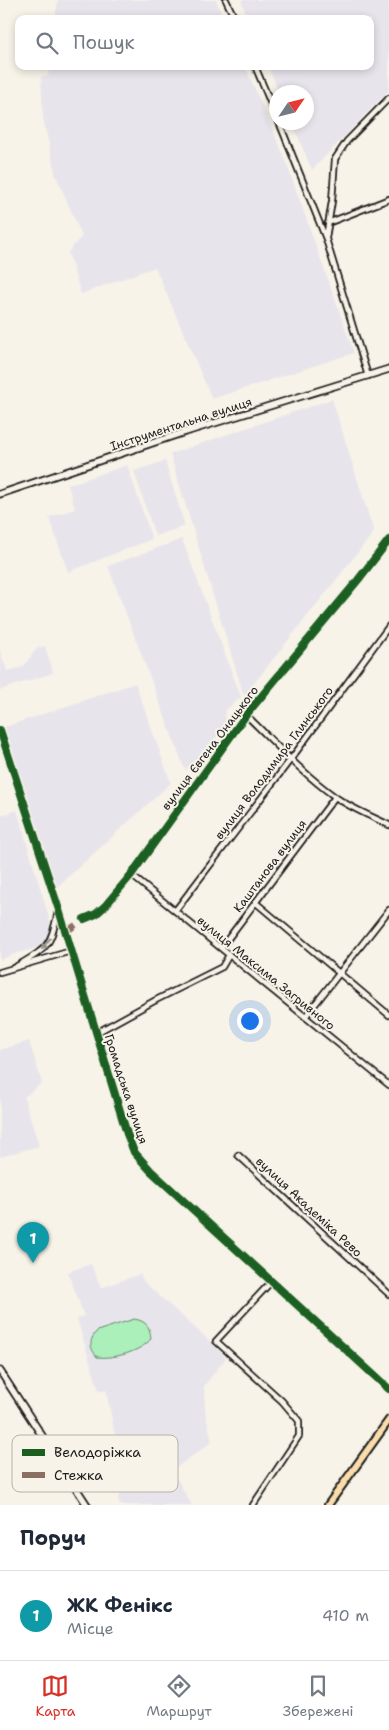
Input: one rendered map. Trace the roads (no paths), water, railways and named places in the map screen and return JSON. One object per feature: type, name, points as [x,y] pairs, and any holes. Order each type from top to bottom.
[{"type":"main road","points":[[328,1505],[389,1420]]},
{"type":"street","points":[[226,0],[232,15]]},
{"type":"street","points":[[257,70],[269,99]]},
{"type":"street","points":[[326,239],[335,159],[347,141],[389,98]]},
{"type":"street","points":[[283,130],[326,239],[368,376]]},
{"type":"street","points":[[328,223],[389,199]]},
{"type":"street","name":"Інструментальна вулиця","points":[[0,494],[182,433],[389,369]]},
{"type":"street","name":"вулиця Євгена Онацького","points":[[84,919],[96,914],[105,906],[131,875],[246,715],[389,540]]},
{"type":"street","name":"вулиця Володимира Глинського","points":[[175,911],[389,626]]},
{"type":"street","points":[[246,715],[291,759],[334,797],[389,824]]},
{"type":"street","name":"Громадська вулиця","points":[[0,730],[59,910],[134,1152],[151,1171],[389,1389]]},
{"type":"street","name":"Каштанова вулиця","points":[[221,948],[334,797]]},
{"type":"street","name":"вулиця Максима Загривного","points":[[131,875],[389,1085]]},
{"type":"street","points":[[255,902],[389,1015]]},
{"type":"street","points":[[17,966],[45,948],[53,933],[59,910]]},
{"type":"street","points":[[305,1017],[389,910]]},
{"type":"street","points":[[0,972],[71,950]]},
{"type":"street","points":[[96,1033],[222,967],[229,955]]},
{"type":"street","name":"вулиця Академіка Рево","points":[[238,1155],[389,1294]]},
{"type":"street","points":[[253,1505],[299,1436],[299,1421],[282,1401],[216,1341],[271,1282]]},
{"type":"street","points":[[0,1371],[42,1435]]},
{"type":"street","points":[[79,1492],[87,1505]]},
{"type":"place","name":"ЖК Фенікс","points":[[33,1263]]}]
